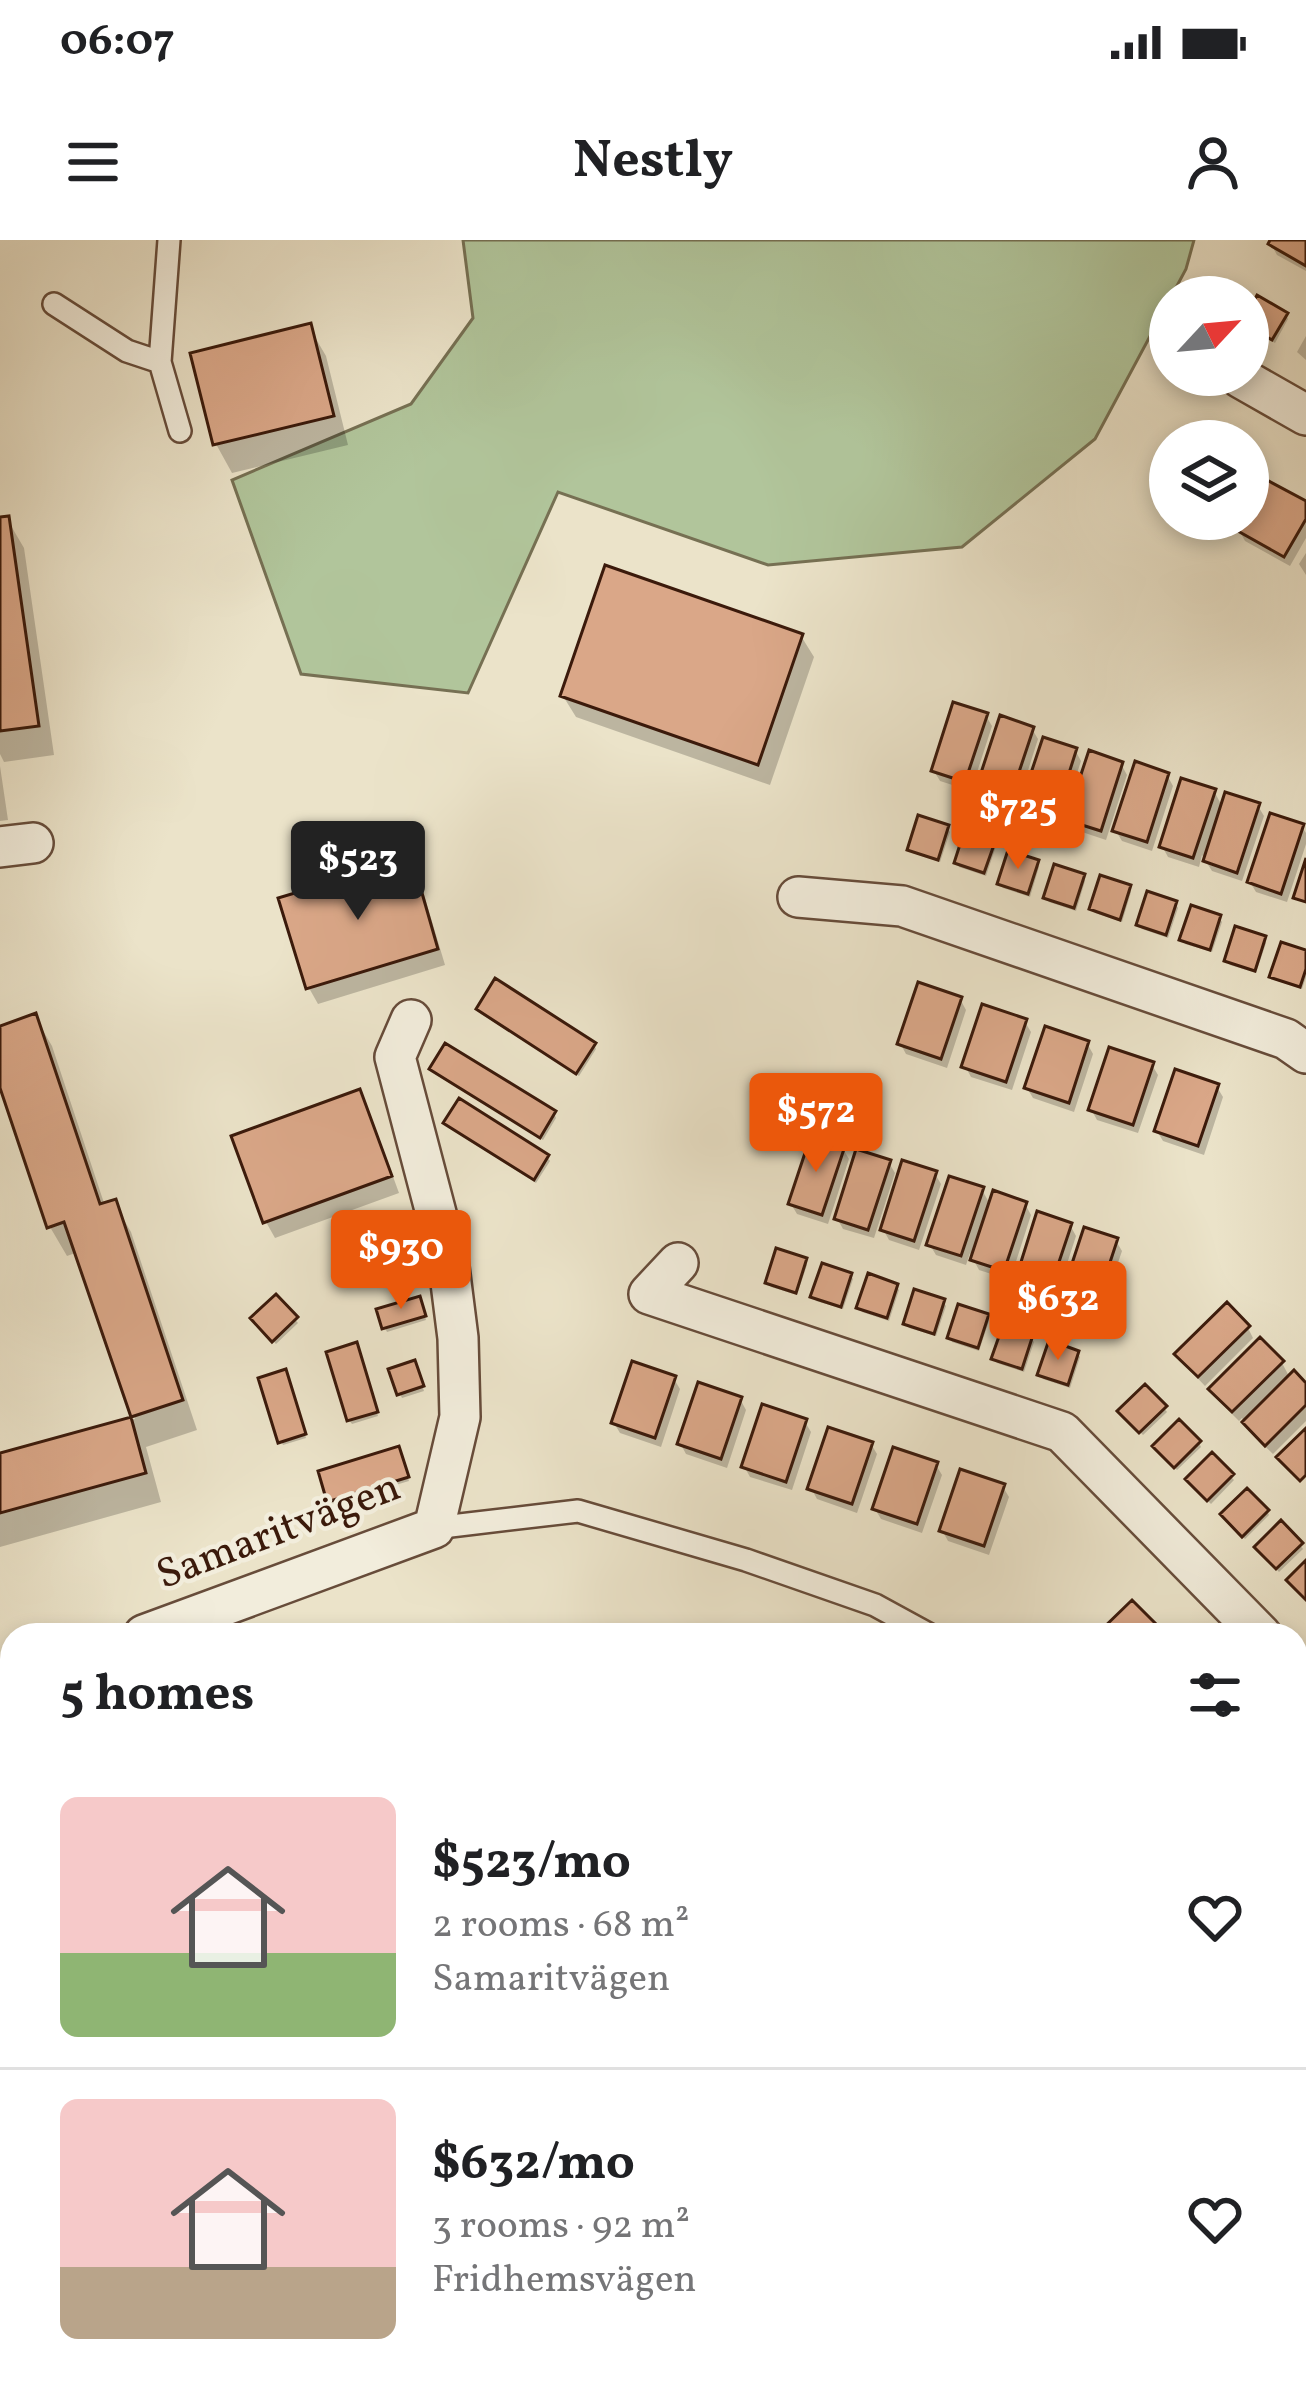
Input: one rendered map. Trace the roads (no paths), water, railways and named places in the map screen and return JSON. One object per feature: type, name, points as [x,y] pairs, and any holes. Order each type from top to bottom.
[{"type":"street","points":[[1269,394],[1306,416]]},
{"type":"street","points":[[798,897],[902,906],[1286,1039],[1306,1053]]},
{"type":"street","name":"Samaritvägen","points":[[176,1623],[434,1528],[460,1418],[458,1338],[448,1259],[395,1057],[411,1020]]},
{"type":"street","points":[[679,1263],[649,1294],[1061,1432],[1249,1623]]},
{"type":"lane","points":[[169,240],[160,362],[180,431]]},
{"type":"lane","points":[[54,304],[127,351],[160,362]]},
{"type":"lane","points":[[434,1528],[578,1511],[746,1560],[875,1605],[908,1623]]}]
